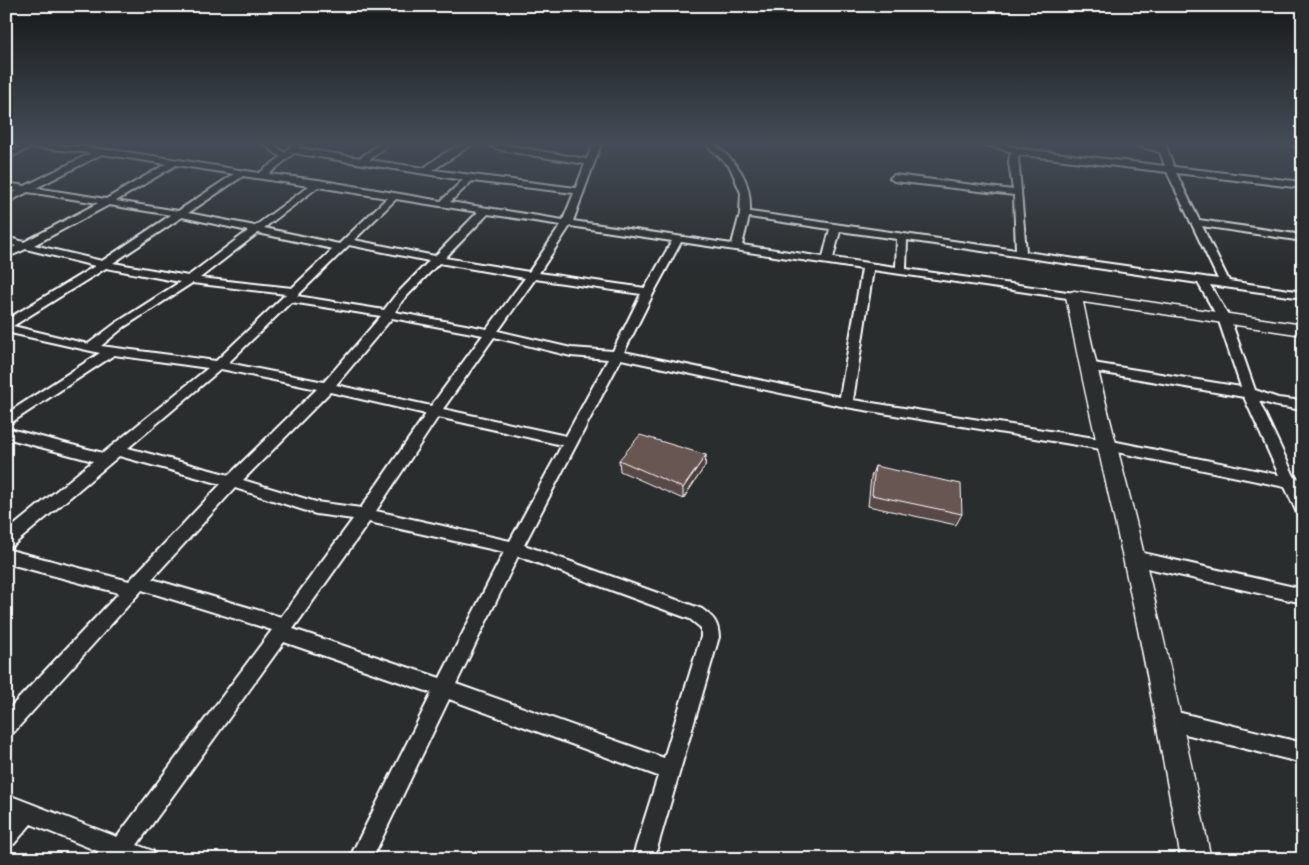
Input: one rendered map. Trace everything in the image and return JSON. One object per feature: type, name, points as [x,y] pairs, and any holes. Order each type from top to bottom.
[{"type":"street","points":[[6,200],[38,184]]},
{"type":"street","points":[[6,255],[106,203],[137,184]]},
{"type":"street","points":[[6,326],[103,265],[225,184]]},
{"type":"street","points":[[90,348],[120,325],[190,280],[316,184]]},
{"type":"street","points":[[327,184],[567,223],[736,246],[901,272],[1303,330]]},
{"type":"street","points":[[444,203],[463,184]]},
{"type":"street","points":[[524,184],[580,191]]},
{"type":"street","points":[[121,849],[283,629],[364,515],[435,410],[531,277],[567,223],[583,184]]},
{"type":"street","points":[[736,246],[745,214],[746,194],[742,184]]},
{"type":"street","points":[[943,184],[1018,194]]},
{"type":"street","points":[[1016,184],[1021,253]]},
{"type":"street","points":[[1178,184],[1225,283]]},
{"type":"street","points":[[6,186],[181,214],[255,231],[531,277],[648,292]]},
{"type":"street","points":[[6,541],[220,365],[395,195]]},
{"type":"street","points":[[6,726],[232,482],[327,387],[389,314],[391,307],[398,299],[486,210]]},
{"type":"street","points":[[745,214],[1021,253],[1303,296]]},
{"type":"street","points":[[1196,222],[1303,238]]},
{"type":"street","points":[[828,261],[836,226]]},
{"type":"street","points":[[901,272],[902,236]]},
{"type":"street","points":[[360,859],[443,688],[514,548],[648,292],[679,238]]},
{"type":"street","points":[[6,240],[22,246],[103,265],[165,277],[292,295],[491,333],[585,354],[602,356],[617,354],[846,403],[1107,445],[1296,484]]},
{"type":"street","points":[[846,403],[868,267]]},
{"type":"street","points":[[1202,280],[1224,318],[1249,393],[1296,484],[1303,510]]},
{"type":"street","points":[[1074,296],[1087,366],[1134,558],[1169,720],[1196,859]]},
{"type":"street","points":[[6,326],[90,348],[220,365],[435,410],[571,442]]},
{"type":"street","points":[[6,421],[112,351]]},
{"type":"street","points":[[1087,366],[1249,393],[1277,402],[1303,406]]},
{"type":"street","points":[[6,434],[191,469],[316,508],[364,515],[514,548],[696,614],[710,624],[710,637],[643,859]]},
{"type":"street","points":[[6,556],[135,586],[283,629],[669,770]]},
{"type":"street","points":[[1134,558],[1303,596]]},
{"type":"street","points":[[1169,720],[1303,753]]},
{"type":"street","points":[[6,804],[145,859]]},
{"type":"street","points":[[6,836],[26,813]]},
{"type":"building","points":[[640,435],[706,455],[683,488],[619,460]]},
{"type":"building","points":[[875,466],[961,484],[962,514],[872,495]]}]
